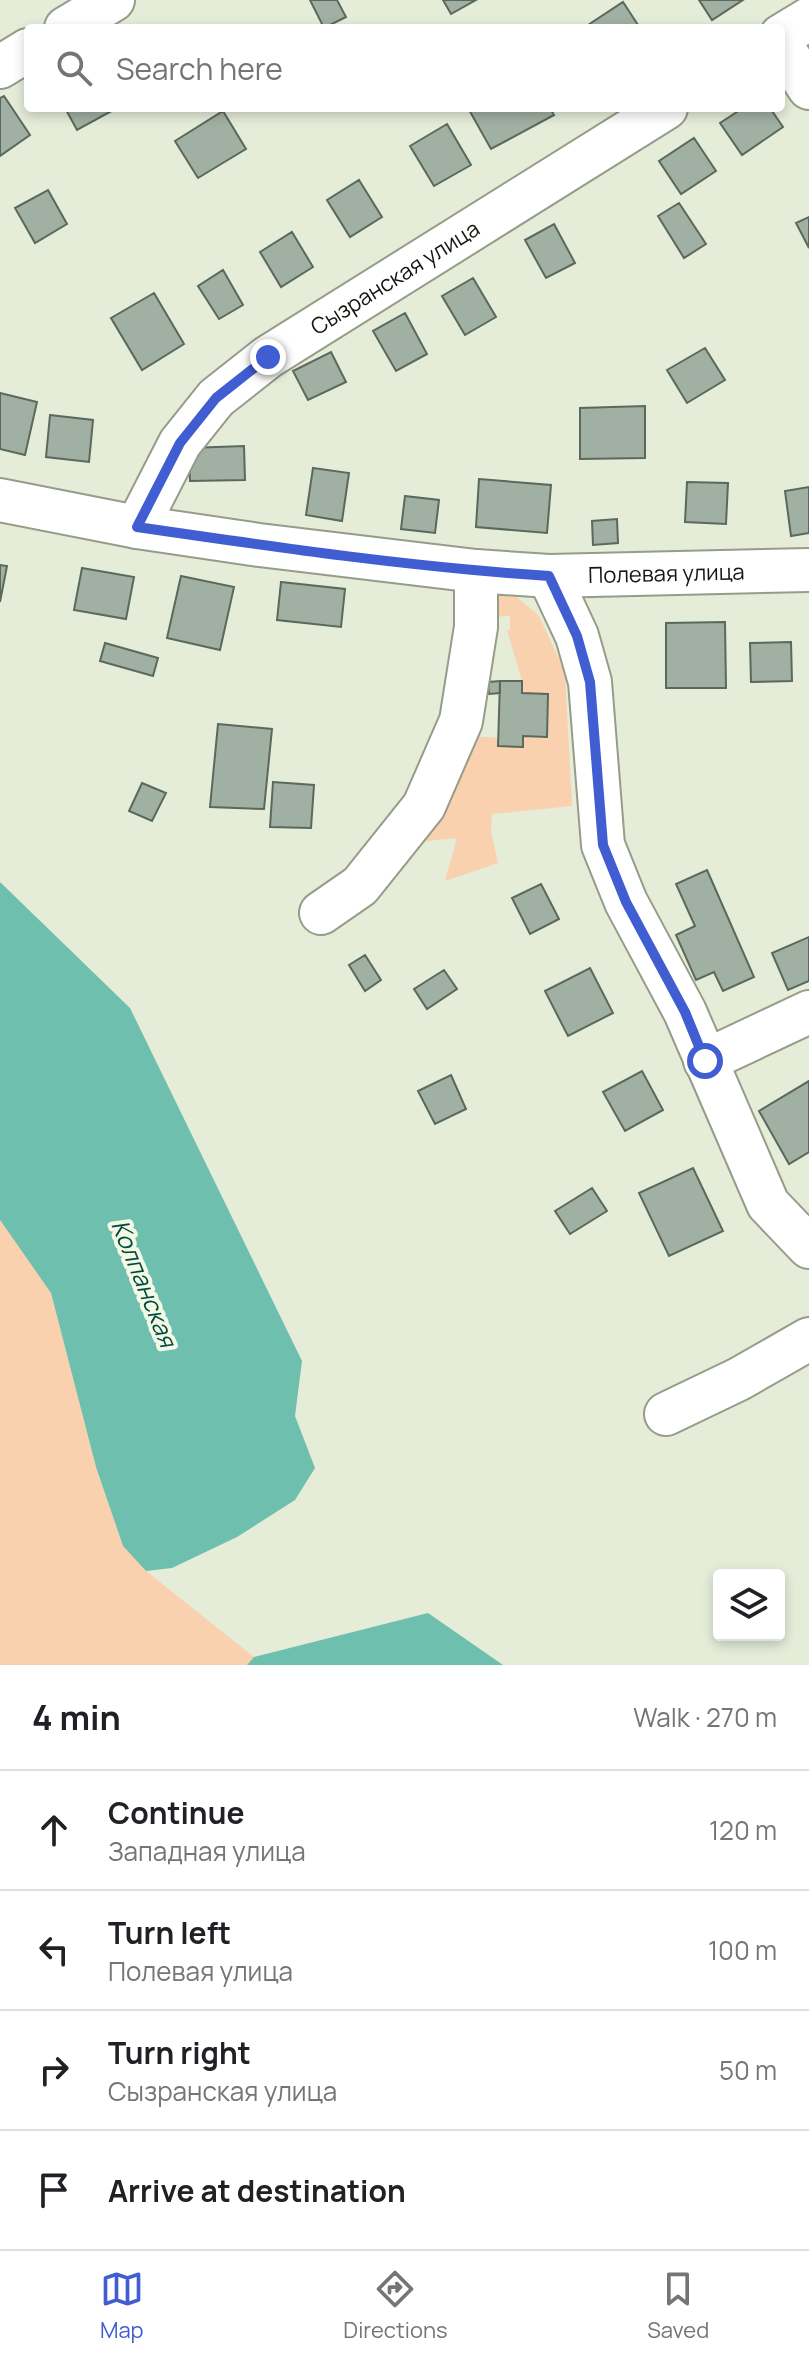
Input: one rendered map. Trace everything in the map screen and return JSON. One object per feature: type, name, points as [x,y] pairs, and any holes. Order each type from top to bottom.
[{"type":"street","points":[[73,24],[113,0]]},
{"type":"street","points":[[785,34],[809,19]]},
{"type":"street","points":[[785,51],[809,88]]},
{"type":"street","points":[[0,67],[24,52]]},
{"type":"street","name":"Сызранская улица","points":[[137,527],[180,443],[216,398],[268,357],[660,112]]},
{"type":"street","name":"Полевая улица","points":[[0,500],[137,527],[476,571],[549,576],[809,570]]},
{"type":"street","points":[[321,913],[360,886],[424,806],[461,721],[481,619],[476,571]]},
{"type":"street","points":[[549,576],[577,636],[590,682],[603,845],[626,902],[685,1012],[768,1204],[809,1247]]},
{"type":"street","points":[[705,1061],[809,1012]]},
{"type":"street","points":[[666,1414],[739,1379],[809,1339]]},
{"type":"shaded area","points":[[506,588],[539,616],[565,672],[572,806],[492,814],[491,832],[498,863],[445,881],[457,838],[416,842],[470,736],[499,738],[499,746],[523,747],[523,736],[546,737],[547,694],[522,693],[522,681],[507,630],[510,630],[510,616],[491,617],[496,597]]},
{"type":"shaded area","points":[[0,1220],[51,1293],[96,1467],[123,1546],[146,1571],[254,1657],[247,1665],[0,1665]]},
{"type":"water","name":"Колпанская","points":[[0,882],[130,1008],[302,1361],[295,1416],[315,1468],[295,1500],[237,1537],[172,1568],[146,1571],[123,1546],[96,1467],[51,1293],[0,1220]]},
{"type":"water","points":[[428,1613],[503,1665],[247,1665],[254,1657]]},
{"type":"building","points":[[310,0],[337,0],[346,17],[332,24],[322,24]]},
{"type":"building","points":[[443,0],[476,0],[451,14]]},
{"type":"building","points":[[699,0],[743,0],[712,20]]},
{"type":"building","points":[[623,2],[637,24],[590,24]]},
{"type":"building","points":[[4,96],[30,135],[0,156],[0,98]]},
{"type":"building","points":[[67,112],[110,112],[77,130]]},
{"type":"building","points":[[224,112],[246,149],[198,178],[175,141]]},
{"type":"building","points":[[470,112],[552,112],[554,115],[491,149]]},
{"type":"building","points":[[737,112],[773,112],[783,127],[742,155],[720,123]]},
{"type":"building","points":[[447,124],[471,165],[434,186],[410,146]]},
{"type":"building","points":[[694,138],[716,171],[681,194],[659,161]]},
{"type":"building","points":[[359,180],[382,217],[350,237],[327,200]]},
{"type":"building","points":[[48,190],[67,224],[35,243],[15,208]]},
{"type":"building","points":[[679,203],[706,244],[684,258],[658,216]]},
{"type":"building","points":[[809,217],[809,248],[796,223]]},
{"type":"building","points":[[554,224],[575,263],[546,278],[525,240]]},
{"type":"building","points":[[292,232],[313,267],[281,287],[260,252]]},
{"type":"building","points":[[223,270],[243,305],[219,319],[198,286]]},
{"type":"building","points":[[473,278],[496,317],[465,335],[442,296]]},
{"type":"building","points":[[154,293],[184,344],[142,370],[111,318]]},
{"type":"building","points":[[405,313],[427,354],[396,371],[373,331]]},
{"type":"building","points":[[705,348],[725,380],[687,403],[667,370]]},
{"type":"building","points":[[331,352],[346,382],[308,400],[293,371]]},
{"type":"building","points":[[0,393],[37,402],[25,455],[0,449]]},
{"type":"building","points":[[645,406],[645,458],[580,459],[580,408]]},
{"type":"building","points":[[50,415],[93,420],[89,462],[46,457]]},
{"type":"building","points":[[244,446],[245,480],[190,481],[189,448]]},
{"type":"building","points":[[313,468],[349,473],[342,521],[306,515]]},
{"type":"building","points":[[479,479],[551,485],[547,533],[476,527]]},
{"type":"building","points":[[687,482],[728,483],[726,524],[685,522]]},
{"type":"building","points":[[809,487],[809,533],[791,536],[785,491]]},
{"type":"building","points":[[405,496],[439,500],[435,533],[401,529]]},
{"type":"building","points":[[617,519],[618,543],[593,545],[592,521]]},
{"type":"building","points":[[0,565],[7,566],[0,602]]},
{"type":"building","points":[[82,568],[134,577],[126,619],[74,610]]},
{"type":"building","points":[[181,576],[234,587],[220,650],[167,638]]},
{"type":"building","points":[[281,582],[345,589],[341,627],[277,620]]},
{"type":"building","points":[[725,622],[726,688],[666,688],[666,623]]},
{"type":"building","points":[[791,642],[792,681],[751,682],[750,643]]},
{"type":"building","points":[[105,643],[158,658],[153,676],[100,661]]},
{"type":"building","points":[[500,681],[522,681],[522,693],[548,694],[547,737],[523,736],[523,747],[498,746]]},
{"type":"building","points":[[500,681],[500,693],[489,694],[488,682]]},
{"type":"building","points":[[218,724],[272,729],[264,809],[210,807]]},
{"type":"building","points":[[273,782],[314,785],[311,828],[270,827]]},
{"type":"building","points":[[142,783],[166,793],[152,821],[129,811]]},
{"type":"building","points":[[707,870],[754,977],[723,991],[714,972],[696,980],[676,935],[695,926],[676,884]]},
{"type":"building","points":[[541,884],[559,919],[530,934],[512,898]]},
{"type":"building","points":[[809,937],[809,981],[788,990],[772,953]]},
{"type":"building","points":[[365,955],[381,980],[365,991],[349,965]]},
{"type":"building","points":[[590,968],[613,1013],[568,1036],[545,991]]},
{"type":"building","points":[[444,970],[457,989],[427,1009],[414,989]]},
{"type":"building","points":[[642,1071],[663,1110],[625,1131],[603,1092]]},
{"type":"building","points":[[451,1075],[466,1109],[435,1124],[418,1091]]},
{"type":"building","points":[[809,1081],[809,1152],[789,1164],[759,1111]]},
{"type":"building","points":[[693,1168],[723,1231],[669,1256],[639,1193]]},
{"type":"building","points":[[592,1188],[607,1211],[570,1234],[555,1211]]},
{"type":"route","points":[[268,357],[216,398],[180,443],[137,527],[476,571],[549,576],[577,636],[590,682],[603,845],[626,902],[685,1012],[705,1061]]}]
